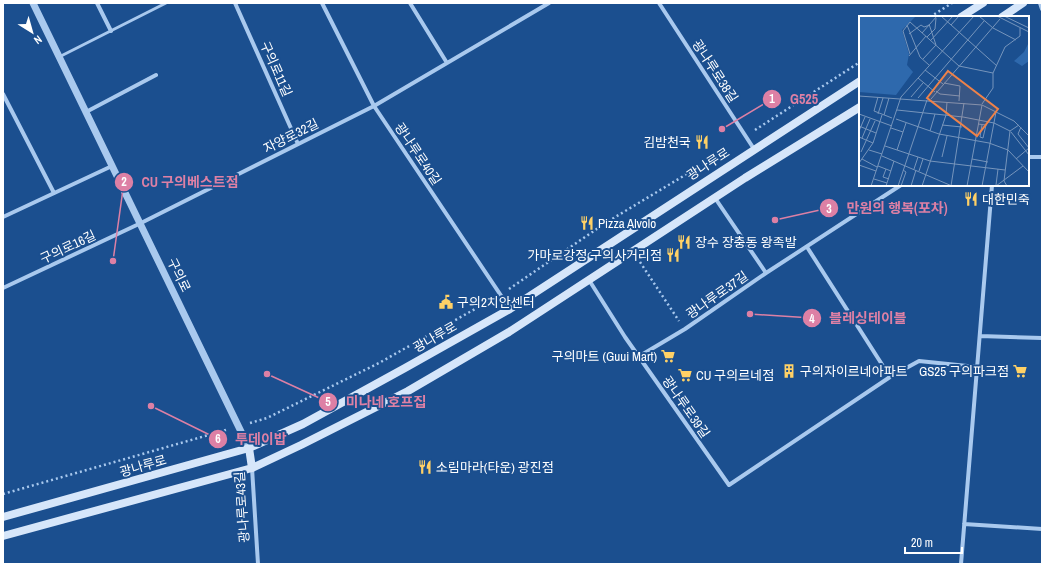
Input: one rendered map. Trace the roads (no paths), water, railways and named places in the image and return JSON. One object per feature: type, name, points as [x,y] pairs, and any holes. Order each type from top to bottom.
[{"type":"main road","points":[[963,16],[983,3]]},
{"type":"main road","points":[[1004,16],[1023,3]]},
{"type":"main road","name":"광나루로","points":[[3,517],[249,448],[310,420],[510,309],[859,82]]},
{"type":"main road","points":[[3,536],[252,468],[408,392],[509,332],[715,198],[859,108]]},
{"type":"main road","name":"광나루로43길","points":[[249,448],[252,468]]},
{"type":"street","name":"구의로","points":[[33,3],[240,426],[249,448]]},
{"type":"street","points":[[97,3],[111,31]]},
{"type":"street","name":"구의로11길","points":[[235,3],[298,144]]},
{"type":"street","name":"광나루로40길","points":[[322,3],[374,106],[510,309]]},
{"type":"street","points":[[410,3],[447,63]]},
{"type":"street","name":"자양로32길","points":[[141,223],[374,106],[549,3]]},
{"type":"street","name":"광나루로38길","points":[[659,3],[754,149]]},
{"type":"street","points":[[1040,3],[1042,9]]},
{"type":"street","points":[[86,112],[156,75]]},
{"type":"street","points":[[3,94],[54,193]]},
{"type":"street","points":[[1029,156],[1042,157]]},
{"type":"street","points":[[3,217],[112,166]]},
{"type":"street","name":"광나루로37길","points":[[638,357],[685,329],[766,273],[899,186]]},
{"type":"street","points":[[961,564],[992,186]]},
{"type":"street","points":[[715,198],[766,273]]},
{"type":"street","name":"구의로16길","points":[[3,288],[141,223]]},
{"type":"street","points":[[806,247],[890,377],[919,361],[977,367]]},
{"type":"street","name":"광나루로39길","points":[[589,280],[638,357],[729,485],[890,377]]},
{"type":"street","points":[[980,336],[1042,338]]},
{"type":"street","name":"광나루로43길","points":[[252,468],[258,564]]},
{"type":"street","points":[[964,524],[1042,529]]},
{"type":"lane","points":[[59,57],[166,3]]},
{"type":"place","name":"G525","points":[[722,129]]},
{"type":"place","name":"김밤천국","points":[[702,142]]},
{"type":"place","name":"대한민죽","points":[[971,199]]},
{"type":"place","name":"만원의 행복(포차)","points":[[775,220]]},
{"type":"place","name":"Pizza Alvolo","points":[[587,223]]},
{"type":"place","name":"장수 장충동 왕족발","points":[[684,242]]},
{"type":"place","name":"가마로강정 구의사거리점","points":[[673,255]]},
{"type":"place","name":"CU 구의베스트점","points":[[113,261]]},
{"type":"place","name":"구의2치안센터","points":[[446,302]]},
{"type":"place","name":"블레싱테이블","points":[[750,314]]},
{"type":"place","name":"구의마트 (Guui Mart)","points":[[668,356]]},
{"type":"place","name":"구의자이르네아파트","points":[[789,371]]},
{"type":"place","name":"GS25 구의파크점","points":[[1020,371]]},
{"type":"place","name":"미나네 호프집","points":[[267,374]]},
{"type":"place","name":"CU 구의르네점","points":[[685,375]]},
{"type":"place","name":"투데이밥","points":[[151,406]]},
{"type":"place","name":"소림마라(타운) 광진점","points":[[425,467]]}]
